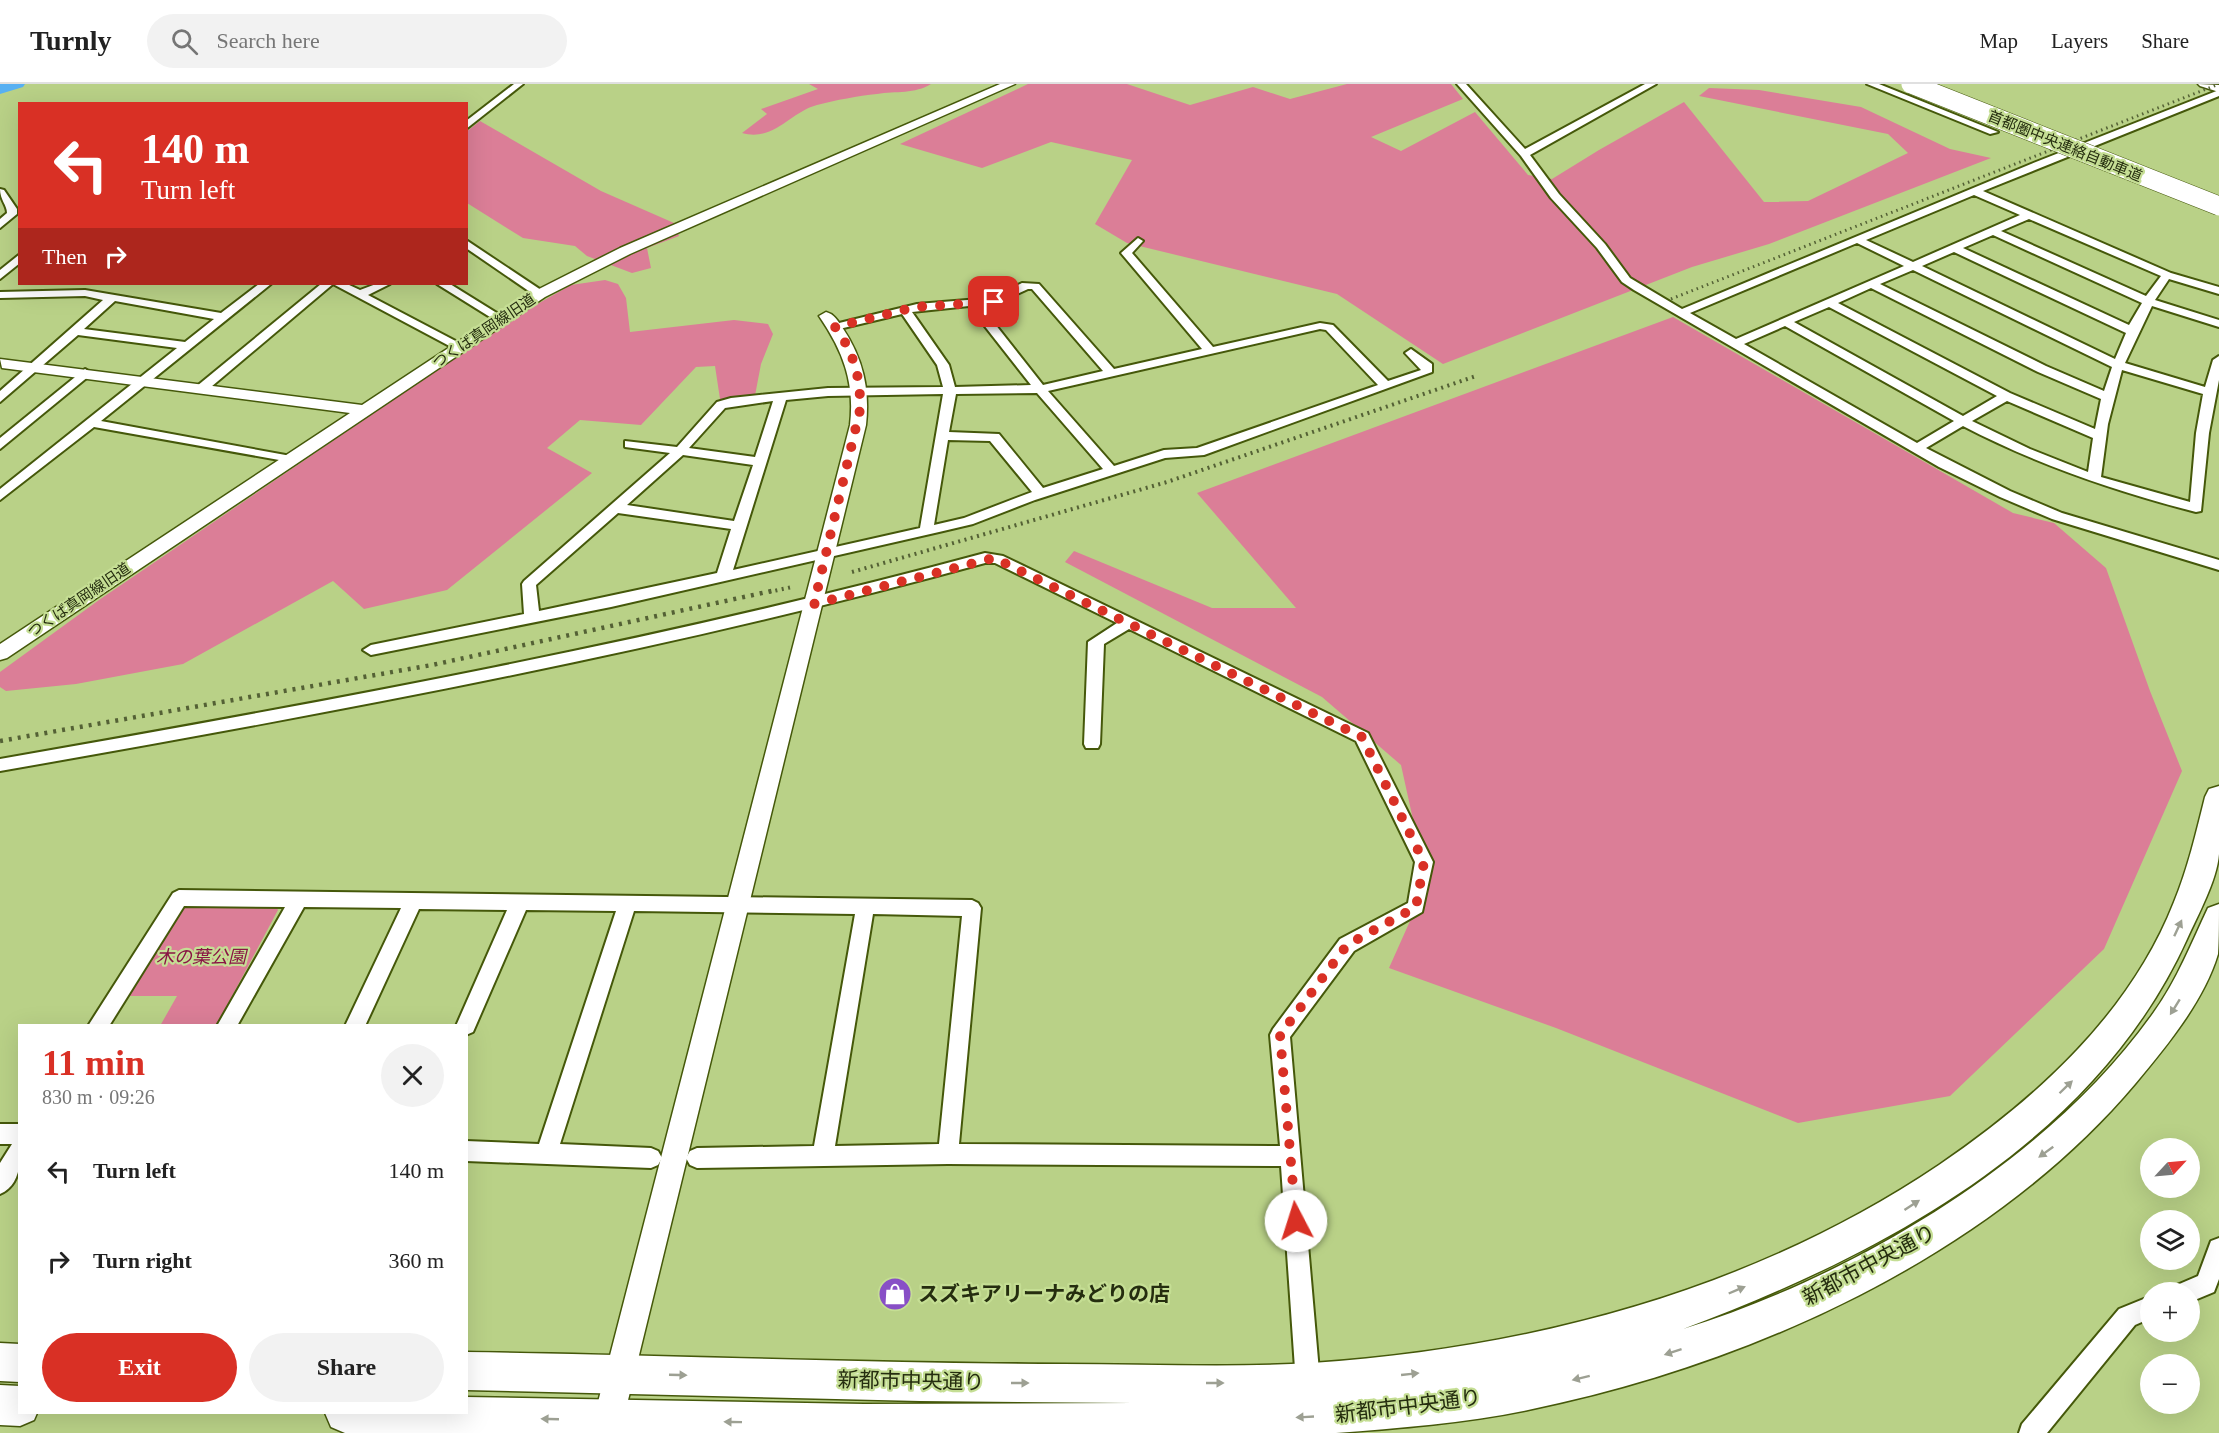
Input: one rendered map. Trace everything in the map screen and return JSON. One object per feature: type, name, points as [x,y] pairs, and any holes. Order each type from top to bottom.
[{"type":"highway","name":"首都圏中央連絡自動車道","points":[[1911,84],[2219,206]]},
{"type":"highway","name":"首都圏中央連絡自動車道","points":[[1930,84],[2219,197]]},
{"type":"main road","name":"新都市中央通り","points":[[468,1371],[970,1383],[1308,1383],[1435,1371],[1554,1348],[1682,1311],[1830,1250],[1892,1218],[1949,1182],[2035,1117],[2108,1042],[2128,1016],[2162,960],[2188,906],[2210,843],[2219,798]]},
{"type":"main road","name":"新都市中央通り","points":[[364,1414],[607,1427],[1139,1423],[1311,1417],[1444,1403],[1526,1391],[1638,1363],[1708,1340],[1852,1278],[1915,1244],[1971,1207],[2061,1141],[2109,1093],[2159,1031],[2194,976],[2219,917]]},
{"type":"main road","points":[[0,1362],[18,1363]]},
{"type":"main road","points":[[0,1405],[18,1406]]},
{"type":"street","points":[[468,124],[519,84]]},
{"type":"street","name":"つくば真岡線旧道","points":[[0,653],[540,294],[625,251],[1010,84]]},
{"type":"street","points":[[1461,84],[1524,154],[1554,196],[1601,246],[1626,280],[1917,448],[1995,489],[2057,516],[2219,565]]},
{"type":"street","points":[[1524,154],[1652,84]]},
{"type":"street","points":[[1870,84],[1993,132]]},
{"type":"street","points":[[2204,84],[2219,91]]},
{"type":"street","points":[[1681,313],[2219,91]]},
{"type":"street","points":[[1974,191],[2167,275],[2219,291]]},
{"type":"street","points":[[0,192],[12,209],[12,214],[1,225]]},
{"type":"street","points":[[1735,344],[2029,215]]},
{"type":"street","points":[[1,225],[18,220]]},
{"type":"street","points":[[1993,231],[2147,301],[2219,324]]},
{"type":"street","points":[[1859,240],[2118,364],[2208,392]]},
{"type":"street","points":[[1138,241],[1126,253],[1209,351]]},
{"type":"street","points":[[469,247],[540,294]]},
{"type":"street","points":[[1954,248],[2132,331]]},
{"type":"street","points":[[0,276],[18,259]]},
{"type":"street","points":[[2094,478],[2098,436],[2118,364],[2147,301],[2167,275]]},
{"type":"street","points":[[1871,284],[2042,369],[2107,397]]},
{"type":"street","points":[[33,294],[45,285]]},
{"type":"street","points":[[85,293],[97,285]]},
{"type":"street","points":[[0,496],[261,285]]},
{"type":"street","points":[[201,388],[326,285]]},
{"type":"street","points":[[341,285],[460,347]]},
{"type":"street","points":[[360,294],[382,285]]},
{"type":"street","points":[[445,285],[502,320]]},
{"type":"street","points":[[607,1427],[740,905],[858,425],[860,391],[851,353],[830,322],[916,307],[994,302],[1026,285],[1035,286],[1111,373]]},
{"type":"street","points":[[0,295],[85,293],[224,316]]},
{"type":"street","points":[[0,398],[113,297]]},
{"type":"street","points":[[972,303],[1040,389],[1112,470]]},
{"type":"street","points":[[1830,303],[2006,396],[2098,436]]},
{"type":"street","points":[[908,314],[941,360],[950,390],[926,531]]},
{"type":"street","points":[[1785,322],[1964,421],[2029,453],[2094,478],[2196,508],[2201,430],[2208,392],[2219,360]]},
{"type":"street","points":[[532,618],[530,584],[680,451],[721,405],[781,397],[860,391],[1040,389],[1320,326],[1329,327],[1386,386]]},
{"type":"street","points":[[76,331],[188,346]]},
{"type":"street","points":[[371,650],[723,577],[968,521],[1040,493],[1164,454],[1199,452],[1426,372],[1428,367],[1411,353]]},
{"type":"street","points":[[2,363],[366,410]]},
{"type":"street","points":[[0,445],[85,373]]},
{"type":"street","points":[[1917,448],[2006,396]]},
{"type":"street","points":[[723,577],[781,397]]},
{"type":"street","points":[[90,423],[291,460]]},
{"type":"street","points":[[943,436],[994,437],[1040,493]]},
{"type":"street","points":[[630,444],[760,462]]},
{"type":"street","points":[[0,477],[23,477]]},
{"type":"street","points":[[615,508],[740,526]]},
{"type":"street","points":[[0,765],[435,687],[814,604],[990,557],[998,559],[1362,737],[1424,862],[1416,907],[1347,945],[1280,1035],[1308,1383]]},
{"type":"street","points":[[1092,744],[1096,642],[1104,636],[1114,635],[1128,622]]},
{"type":"street","points":[[99,1024],[179,898],[972,908],[948,1154]]},
{"type":"street","points":[[228,1024],[299,900]]},
{"type":"street","points":[[356,1024],[414,901]]},
{"type":"street","points":[[467,1024],[520,902]]},
{"type":"street","points":[[546,1154],[627,904]]},
{"type":"street","points":[[823,1156],[865,907]]},
{"type":"street","points":[[0,1134],[18,1134]]},
{"type":"street","points":[[468,1151],[651,1158]]},
{"type":"street","points":[[0,1183],[18,1153]]},
{"type":"street","points":[[697,1158],[948,1154],[1291,1156]]},
{"type":"street","points":[[2200,1287],[2206,1284],[2219,1249]]},
{"type":"street","points":[[2031,1433],[2127,1317],[2140,1312]]},
{"type":"green space","points":[[809,84],[931,84],[912,91],[862,96],[817,105],[773,130],[753,135],[742,133],[767,114],[761,109],[818,89]]},
{"type":"green space","points":[[1028,84],[1127,84],[1190,105],[1253,87],[1290,99],[1347,84],[1451,84],[1463,99],[1371,137],[1401,151],[1475,112],[1528,175],[1552,179],[1684,102],[1764,202],[1808,201],[1908,153],[1888,134],[1699,96],[1709,88],[1759,90],[1861,107],[1950,149],[1991,158],[1769,244],[1692,267],[1443,364],[1337,294],[1127,243],[1095,224],[1132,160],[1051,142],[982,168],[900,144]]},
{"type":"green space","points":[[480,121],[601,191],[674,223],[679,236],[647,248],[651,268],[632,273],[587,256],[575,246],[523,238],[468,204],[468,130]]},
{"type":"green space","points":[[605,280],[618,284],[626,298],[630,332],[734,320],[768,324],[773,334],[761,364],[753,406],[720,399],[715,366],[696,367],[641,425],[580,420],[547,448],[592,473],[447,590],[364,609],[333,581],[183,664],[76,684],[6,691],[0,687],[0,672],[99,600],[518,315],[571,285]]},
{"type":"green space","points":[[1673,317],[2013,513],[2054,523],[2106,568],[2150,691],[2182,771],[2104,949],[1950,1096],[1798,1123],[1556,1028],[1389,968],[1427,883],[1401,765],[1322,697],[1065,562],[1074,551],[1212,608],[1296,608],[1197,493]]},
{"type":"green space","name":"木の葉公園","points":[[187,903],[275,905],[278,910],[217,1024],[161,1024],[177,996],[123,996],[176,909]]},
{"type":"waterway","points":[[0,89],[17,84]]},
{"type":"railway","points":[[1671,299],[2219,84]]},
{"type":"railway","points":[[852,572],[1167,482],[1476,376]]},
{"type":"railway","points":[[769,592],[792,587]]},
{"type":"railway","points":[[0,741],[432,665],[776,590]]},
{"type":"place","name":"スズキアリーナみどりの店","points":[[895,1294]]},
{"type":"route","points":[[994,302],[916,307],[835,327],[855,363],[860,384],[860,410],[855,440],[814,604],[990,557],[1362,737],[1424,862],[1416,907],[1347,945],[1280,1035],[1296,1221]]}]
